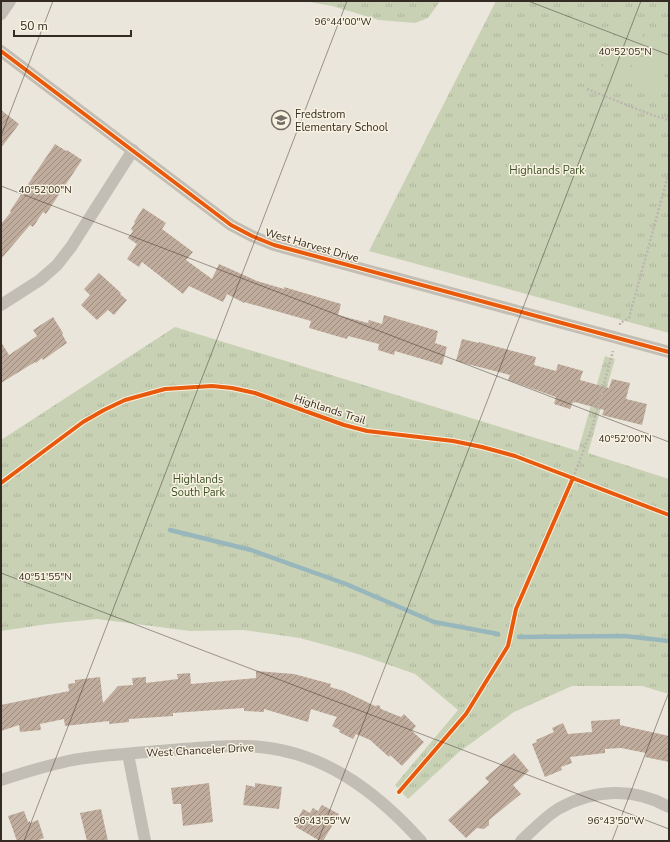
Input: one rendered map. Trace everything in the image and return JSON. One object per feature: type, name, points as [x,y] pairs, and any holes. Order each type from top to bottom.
[{"type":"street","points":[[1,14],[10,1]]},
{"type":"street","name":"West Harvest Drive","points":[[1,51],[231,225],[252,236],[296,250],[669,352]]},
{"type":"street","points":[[1,305],[40,280],[57,265],[71,247],[133,150]]},
{"type":"street","name":"West Chanceler Drive","points":[[1,780],[34,769],[70,761],[128,754],[246,746],[272,749],[300,756],[326,765],[350,778],[371,792],[394,812],[421,841]]},
{"type":"street","points":[[128,754],[145,841]]},
{"type":"street","points":[[521,841],[558,809],[590,795],[609,792],[634,793],[669,807]]},
{"type":"path","points":[[587,89],[652,115],[669,120]]},
{"type":"path","points":[[570,485],[592,428],[620,323],[629,318],[669,172]]},
{"type":"path","points":[[566,475],[581,481]]},
{"type":"green space","points":[[304,1],[440,1],[428,18],[415,23],[379,20],[332,6]]},
{"type":"green space","name":"Highlands Park","points":[[496,1],[669,1],[669,333],[369,251]]},
{"type":"green space","points":[[621,20],[645,30],[625,82],[600,73]]},
{"type":"green space","points":[[653,33],[669,40],[669,63],[657,95],[632,86]]},
{"type":"green space","name":"Highlands South Park","points":[[175,327],[578,451],[605,356],[615,359],[588,453],[669,479],[669,694],[642,686],[572,686],[514,712],[459,752],[408,799],[395,785],[458,710],[415,674],[358,654],[300,638],[243,630],[190,631],[97,619],[1,631],[1,440]]},
{"type":"building","points":[[1,110],[19,124],[1,148]]},
{"type":"building","points":[[55,144],[82,160],[46,214],[43,212],[33,227],[30,225],[1,259],[1,224],[11,212],[10,211]]},
{"type":"building","points":[[143,208],[166,223],[162,229],[193,252],[186,260],[212,279],[219,264],[257,281],[284,289],[284,287],[341,304],[338,315],[368,323],[369,320],[382,324],[384,315],[438,331],[435,343],[447,347],[442,365],[395,351],[394,355],[378,350],[379,344],[348,336],[347,339],[309,328],[311,321],[244,303],[227,294],[223,302],[189,286],[183,294],[142,262],[139,267],[127,259],[137,244],[128,238],[133,231],[131,229],[135,223],[134,222]]},
{"type":"building","points":[[99,273],[127,300],[114,315],[108,310],[97,320],[81,305],[90,295],[84,289]]},
{"type":"building","points":[[53,317],[63,333],[62,334],[67,343],[43,360],[42,358],[1,383],[1,342],[9,355],[37,336],[33,330]]},
{"type":"building","points":[[462,339],[536,357],[534,365],[556,371],[558,364],[583,371],[580,380],[609,388],[612,379],[630,383],[626,399],[647,404],[642,425],[602,415],[604,410],[575,402],[573,402],[570,409],[554,404],[556,397],[508,380],[510,375],[456,361]]},
{"type":"building","points":[[256,671],[294,674],[331,684],[330,687],[344,691],[375,706],[379,705],[381,709],[401,717],[404,714],[416,726],[412,731],[424,742],[402,766],[390,755],[389,757],[370,740],[356,734],[353,739],[339,732],[340,730],[332,726],[337,717],[311,709],[308,722],[264,709],[264,712],[244,711],[244,708],[173,713],[173,716],[129,719],[129,722],[109,724],[109,721],[65,726],[64,719],[40,724],[41,730],[20,732],[19,725],[1,731],[1,705],[69,691],[68,684],[75,683],[75,680],[100,677],[103,703],[118,686],[133,685],[132,678],[146,677],[146,683],[178,679],[177,674],[190,673],[191,684],[256,678]]},
{"type":"building","points":[[620,719],[620,725],[669,736],[669,762],[645,757],[646,753],[621,748],[605,749],[605,753],[570,757],[572,763],[561,767],[562,770],[545,777],[532,744],[537,742],[536,740],[554,732],[552,728],[563,723],[568,734],[592,732],[591,721]]},
{"type":"building","points":[[514,753],[529,771],[513,785],[521,794],[489,820],[489,825],[484,829],[477,828],[466,838],[448,820],[489,782],[485,778]]},
{"type":"building","points":[[209,783],[213,822],[183,826],[181,804],[173,804],[171,788]]},
{"type":"building","points":[[255,783],[282,787],[279,809],[243,805],[246,785],[255,787]]},
{"type":"building","points":[[322,805],[339,814],[323,841],[320,841],[296,827],[296,822],[303,809],[310,813],[313,808],[318,811]]},
{"type":"building","points":[[101,809],[108,841],[87,841],[80,813]]},
{"type":"building","points":[[24,811],[28,822],[30,821],[30,823],[38,820],[44,838],[36,841],[17,841],[8,816]]},
{"type":"waterway","points":[[170,530],[251,550],[346,584],[434,622],[498,634]]},
{"type":"waterway","points":[[519,637],[625,636],[669,641]]},
{"type":"cycle path","points":[[1,51],[231,225],[252,236],[274,245],[669,352]]},
{"type":"cycle path","name":"Highlands Trail","points":[[1,483],[83,422],[125,400],[165,389],[212,386],[232,388],[255,393],[344,425],[367,431],[453,441],[515,456],[669,515]]},
{"type":"cycle path","points":[[399,792],[466,714],[508,646],[516,609],[573,478]]},
{"type":"place","name":"Fredstrom Elementary School","points":[[281,120]]}]
